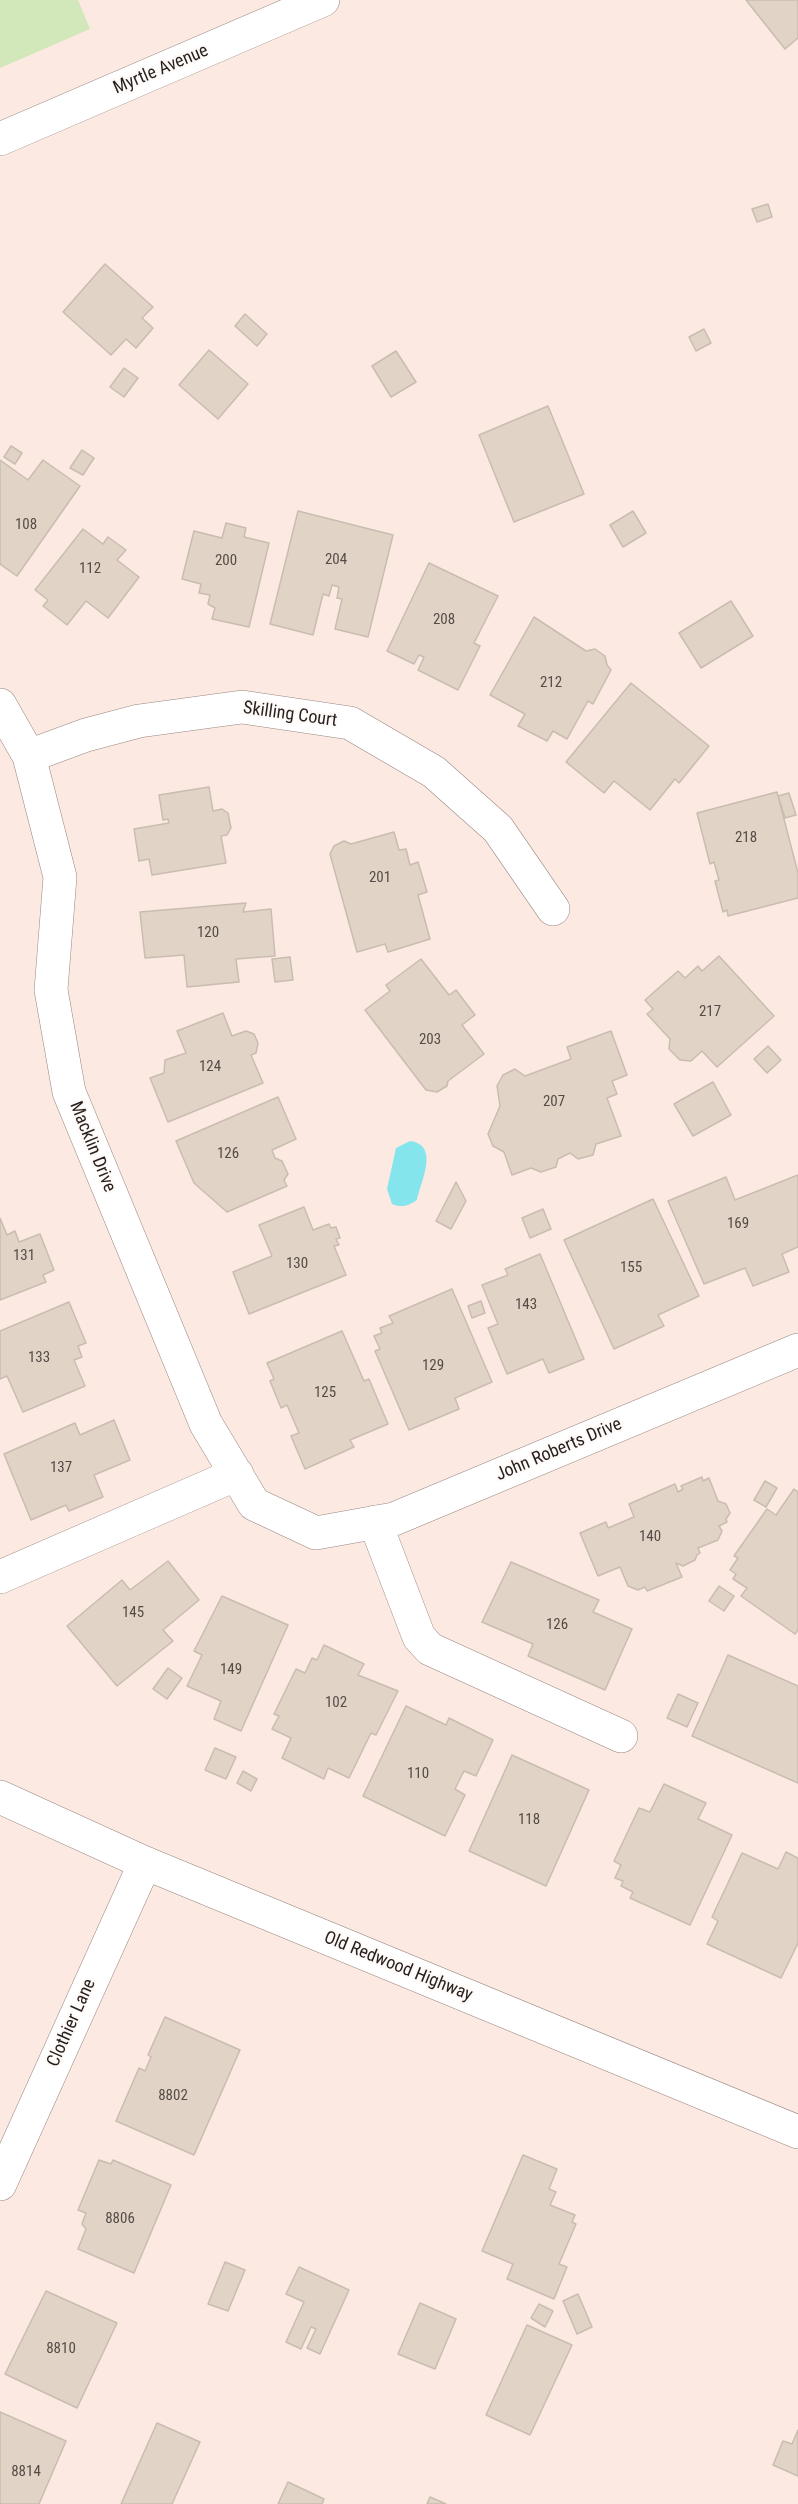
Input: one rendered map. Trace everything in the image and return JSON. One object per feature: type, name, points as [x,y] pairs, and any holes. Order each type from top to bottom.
[{"type":"street","name":"Myrtle Avenue","points":[[0,139],[323,0]]},
{"type":"street","name":"Macklin Drive","points":[[0,705],[29,756],[60,877],[51,990],[69,1092],[206,1424],[254,1504],[316,1533]]},
{"type":"street","name":"Skilling Court","points":[[29,756],[86,735],[139,721],[242,707],[350,723],[434,772],[498,829],[553,909]]},
{"type":"street","name":"John Roberts Drive","points":[[316,1533],[394,1519],[798,1350]]},
{"type":"street","points":[[0,1577],[237,1474]]},
{"type":"street","points":[[375,1522],[419,1637],[430,1650],[621,1736]]},
{"type":"street","name":"Old Redwood Highway","points":[[0,1797],[145,1863],[798,2132]]},
{"type":"street","name":"Clothier Lane","points":[[0,2184],[145,1863]]},
{"type":"green space","points":[[0,0],[78,0],[90,29],[0,68]]},
{"type":"water","points":[[410,1141],[419,1144],[424,1149],[426,1165],[417,1200],[408,1205],[399,1206],[392,1204],[387,1189],[396,1148]]},
{"type":"building","points":[[746,0],[798,0],[798,38],[785,49]]},
{"type":"building","points":[[768,204],[772,217],[757,222],[752,209]]},
{"type":"building","points":[[105,264],[153,307],[142,318],[153,328],[136,348],[126,339],[111,355],[63,312]]},
{"type":"building","points":[[245,314],[267,334],[257,346],[235,326]]},
{"type":"building","points":[[704,329],[711,343],[696,351],[689,337]]},
{"type":"building","points":[[209,350],[248,384],[218,419],[179,385]]},
{"type":"building","points":[[396,351],[416,382],[391,397],[372,366]]},
{"type":"building","points":[[124,368],[138,378],[124,397],[110,387]]},
{"type":"building","points":[[548,406],[584,494],[514,522],[479,435]]},
{"type":"building","points":[[11,446],[22,453],[15,464],[4,457]]},
{"type":"building","points":[[82,450],[94,458],[83,475],[70,468]]},
{"type":"building","points":[[0,460],[28,480],[43,460],[80,486],[17,576],[0,564]]},
{"type":"building","points":[[298,511],[393,535],[368,637],[335,629],[342,599],[337,598],[339,587],[332,585],[329,596],[323,594],[313,635],[270,624]]},
{"type":"building","points":[[633,511],[646,533],[623,547],[610,525]]},
{"type":"building","points":[[226,523],[246,528],[244,537],[269,543],[249,627],[212,619],[215,608],[208,604],[210,595],[199,593],[201,584],[182,579],[194,531],[222,538]]},
{"type":"building","points":[[83,529],[103,544],[108,537],[126,550],[117,560],[139,577],[108,618],[86,601],[67,625],[43,606],[48,600],[35,590]]},
{"type":"building","points":[[429,563],[498,596],[474,643],[480,646],[458,690],[418,670],[424,657],[419,655],[414,664],[387,651]]},
{"type":"building","points":[[731,601],[753,636],[701,668],[679,633]]},
{"type":"building","points":[[534,617],[586,651],[595,649],[605,656],[611,670],[593,704],[588,701],[567,739],[553,731],[547,741],[518,726],[525,714],[490,695]]},
{"type":"building","points":[[631,683],[709,746],[679,783],[675,779],[650,810],[614,781],[604,793],[566,762]]},
{"type":"building","points":[[209,787],[213,811],[222,809],[228,813],[231,828],[227,835],[221,836],[226,863],[152,875],[149,859],[139,861],[134,829],[169,823],[168,819],[163,820],[159,795]]},
{"type":"building","points":[[777,792],[798,873],[798,898],[728,916],[727,910],[723,912],[715,881],[719,880],[714,862],[710,864],[697,813]]},
{"type":"building","points":[[789,793],[796,815],[785,818],[778,796]]},
{"type":"building","points":[[394,832],[399,850],[406,849],[410,865],[418,862],[427,892],[418,895],[430,939],[388,952],[385,944],[357,952],[330,854],[334,846],[344,841],[351,844]]},
{"type":"building","points":[[246,903],[243,912],[271,909],[275,956],[236,959],[239,982],[187,987],[184,955],[145,958],[140,912]]},
{"type":"building","points":[[719,956],[774,1016],[717,1067],[702,1051],[691,1061],[680,1060],[669,1049],[670,1039],[647,1014],[653,1009],[645,1000],[678,971],[685,978],[698,966],[702,971]]},
{"type":"building","points":[[290,957],[293,980],[275,982],[272,959]]},
{"type":"building","points":[[421,959],[449,995],[456,990],[475,1015],[462,1025],[484,1054],[437,1092],[426,1090],[365,1010],[390,991],[386,985]]},
{"type":"building","points":[[223,1013],[232,1036],[246,1031],[254,1034],[258,1043],[256,1053],[251,1055],[263,1083],[168,1122],[150,1078],[164,1073],[165,1060],[186,1053],[177,1031]]},
{"type":"building","points":[[611,1031],[627,1075],[612,1081],[617,1094],[607,1098],[621,1136],[596,1144],[593,1155],[578,1159],[570,1153],[558,1159],[556,1167],[541,1172],[531,1168],[512,1175],[504,1152],[493,1146],[488,1134],[500,1106],[497,1086],[503,1075],[515,1069],[525,1076],[571,1059],[567,1047]]},
{"type":"building","points":[[768,1046],[781,1060],[767,1073],[754,1059]]},
{"type":"building","points":[[713,1082],[731,1115],[693,1136],[674,1104]]},
{"type":"building","points":[[278,1097],[296,1139],[272,1150],[275,1158],[282,1161],[288,1174],[284,1180],[287,1186],[227,1212],[194,1183],[176,1141]]},
{"type":"building","points":[[798,1175],[798,1247],[782,1254],[789,1272],[753,1286],[745,1268],[704,1284],[668,1201],[726,1177],[735,1200]]},
{"type":"building","points":[[456,1182],[466,1201],[451,1229],[436,1221]]},
{"type":"building","points":[[653,1199],[699,1296],[658,1315],[664,1326],[614,1349],[564,1240]]},
{"type":"building","points":[[304,1207],[313,1230],[329,1224],[331,1228],[336,1227],[340,1238],[336,1239],[339,1245],[334,1246],[346,1275],[249,1314],[233,1272],[272,1256],[259,1225]]},
{"type":"building","points":[[543,1209],[551,1229],[530,1238],[522,1218]]},
{"type":"building","points":[[0,1218],[7,1235],[15,1231],[19,1242],[40,1234],[54,1270],[43,1275],[46,1282],[0,1300]]},
{"type":"building","points":[[540,1254],[584,1359],[549,1373],[543,1359],[507,1374],[488,1328],[498,1324],[482,1285],[508,1275],[505,1269]]},
{"type":"building","points":[[452,1289],[492,1382],[455,1398],[459,1409],[409,1430],[375,1351],[380,1349],[374,1336],[382,1333],[380,1328],[393,1323],[389,1316]]},
{"type":"building","points":[[481,1301],[485,1313],[472,1318],[468,1306]]},
{"type":"building","points":[[69,1302],[86,1343],[78,1346],[82,1357],[74,1360],[85,1386],[23,1412],[7,1376],[0,1379],[0,1331]]},
{"type":"building","points":[[342,1331],[364,1381],[369,1379],[388,1424],[350,1440],[354,1447],[305,1469],[291,1436],[299,1433],[287,1405],[281,1408],[270,1381],[274,1379],[267,1363]]},
{"type":"building","points":[[114,1420],[130,1460],[94,1475],[103,1497],[69,1511],[66,1505],[31,1520],[4,1454],[75,1423],[80,1435]]},
{"type":"building","points":[[702,1477],[703,1481],[709,1478],[718,1501],[726,1504],[730,1513],[726,1519],[727,1522],[719,1526],[722,1531],[718,1540],[698,1548],[700,1553],[695,1560],[683,1566],[676,1563],[682,1577],[647,1591],[645,1587],[638,1590],[628,1586],[620,1567],[598,1576],[580,1533],[606,1522],[608,1528],[634,1517],[629,1504],[675,1484],[678,1492],[683,1489],[681,1486]]},
{"type":"building","points":[[765,1481],[777,1488],[766,1507],[754,1500]]},
{"type":"building","points":[[794,1489],[798,1492],[798,1630],[795,1634],[741,1596],[747,1588],[733,1579],[736,1574],[730,1570],[738,1558],[734,1556],[767,1509],[776,1515]]},
{"type":"building","points":[[168,1561],[199,1600],[163,1630],[173,1641],[117,1686],[67,1626],[122,1580],[130,1590]]},
{"type":"building","points":[[511,1562],[599,1600],[593,1612],[632,1629],[605,1690],[528,1656],[533,1644],[482,1622]]},
{"type":"building","points":[[719,1586],[734,1596],[724,1611],[709,1601]]},
{"type":"building","points":[[222,1596],[288,1625],[241,1731],[214,1719],[221,1701],[187,1686],[202,1655],[194,1651]]},
{"type":"building","points":[[324,1645],[364,1664],[358,1675],[398,1691],[376,1735],[371,1733],[349,1778],[328,1768],[324,1779],[282,1758],[291,1738],[272,1729],[279,1716],[274,1714],[296,1669],[305,1673],[312,1658],[317,1660]]},
{"type":"building","points":[[728,1655],[798,1686],[798,1783],[692,1736]]},
{"type":"building","points":[[168,1668],[182,1678],[167,1699],[153,1689]]},
{"type":"building","points":[[678,1694],[698,1703],[687,1727],[667,1718]]},
{"type":"building","points":[[406,1706],[446,1725],[449,1718],[493,1740],[476,1776],[464,1771],[455,1789],[465,1795],[445,1836],[363,1796]]},
{"type":"building","points":[[215,1748],[236,1757],[226,1779],[205,1770]]},
{"type":"building","points":[[512,1755],[589,1790],[546,1886],[469,1851]]},
{"type":"building","points":[[243,1771],[257,1779],[251,1791],[237,1783]]},
{"type":"building","points":[[664,1784],[706,1803],[698,1819],[732,1835],[690,1925],[630,1898],[633,1892],[621,1886],[623,1881],[615,1878],[621,1865],[614,1861],[639,1808],[650,1812]]},
{"type":"building","points":[[786,1852],[798,1858],[798,1943],[781,1978],[707,1944],[718,1921],[712,1917],[742,1853],[778,1869]]},
{"type":"building","points":[[165,2017],[240,2050],[194,2155],[116,2121],[139,2068],[145,2071],[151,2057],[148,2055]]},
{"type":"building","points":[[523,2155],[557,2169],[549,2189],[556,2192],[550,2205],[575,2215],[572,2222],[576,2224],[559,2264],[567,2267],[554,2299],[507,2279],[513,2264],[482,2251]]},
{"type":"building","points":[[99,2160],[111,2164],[113,2160],[171,2185],[134,2273],[78,2249],[86,2229],[82,2224],[86,2213],[78,2210]]},
{"type":"building","points":[[225,2262],[245,2270],[228,2311],[208,2304]]},
{"type":"building","points":[[299,2267],[349,2290],[320,2354],[307,2348],[316,2329],[311,2327],[301,2349],[286,2342],[304,2302],[286,2294]]},
{"type":"building","points":[[46,2291],[117,2323],[77,2408],[5,2374]]},
{"type":"building","points":[[578,2294],[592,2327],[577,2334],[563,2301]]},
{"type":"building","points":[[420,2303],[456,2319],[435,2369],[398,2354]]},
{"type":"building","points":[[539,2304],[553,2311],[545,2327],[531,2318]]},
{"type":"building","points":[[527,2325],[572,2345],[530,2435],[486,2415]]},
{"type":"building","points":[[0,2412],[66,2441],[39,2504],[0,2504]]},
{"type":"building","points":[[157,2423],[200,2442],[172,2504],[121,2504]]},
{"type":"building","points":[[798,2430],[798,2476],[773,2465],[783,2441],[792,2444]]},
{"type":"building","points":[[288,2482],[324,2499],[322,2504],[278,2504]]},
{"type":"building","points":[[430,2497],[446,2504],[427,2504]]}]
